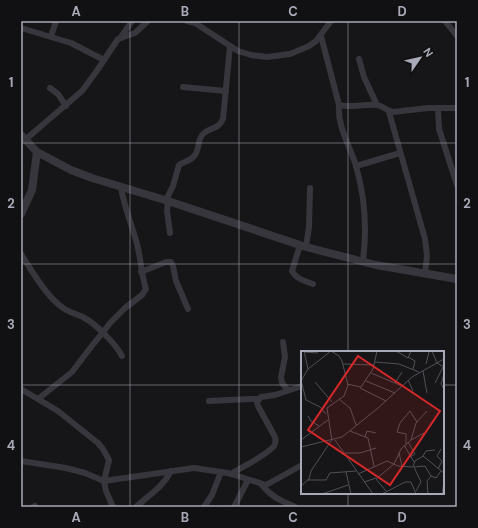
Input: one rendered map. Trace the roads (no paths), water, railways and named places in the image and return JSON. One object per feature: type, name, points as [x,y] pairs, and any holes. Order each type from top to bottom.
[{"type":"street","points":[[51,36],[56,21]]},
{"type":"street","points":[[132,21],[82,91],[66,106],[23,137],[37,152],[71,170],[92,178],[303,246],[376,264],[457,280]]},
{"type":"street","points":[[121,37],[135,33],[148,21]]},
{"type":"street","points":[[187,21],[195,22],[238,51],[251,55],[267,57],[299,51],[316,41],[331,21]]},
{"type":"street","points":[[445,21],[457,36]]},
{"type":"street","points":[[21,28],[71,43],[104,60]]},
{"type":"street","points":[[321,36],[339,105],[338,113],[340,121],[360,182],[366,229],[363,260]]},
{"type":"street","points":[[170,233],[167,201],[179,165],[189,161],[194,156],[202,134],[222,123],[230,46]]},
{"type":"street","points":[[360,59],[364,77],[377,105]]},
{"type":"street","points":[[183,87],[226,91]]},
{"type":"street","points":[[50,88],[58,94],[66,106]]},
{"type":"street","points":[[339,105],[377,105],[389,112],[428,108],[457,108]]},
{"type":"street","points":[[438,109],[439,129],[457,184]]},
{"type":"street","points":[[389,112],[428,249],[425,274]]},
{"type":"street","points":[[21,214],[32,190],[37,152]]},
{"type":"street","points":[[356,166],[400,153]]},
{"type":"street","points":[[38,399],[72,372],[102,333],[125,308],[145,292],[146,289],[141,272],[137,244],[123,199],[121,187]]},
{"type":"street","points":[[310,188],[309,227],[303,246],[292,271],[300,279],[313,284]]},
{"type":"street","points":[[21,254],[40,283],[55,301],[63,308],[83,318],[102,333],[114,344],[122,356]]},
{"type":"street","points":[[141,272],[171,262],[180,292],[188,309]]},
{"type":"street","points":[[284,342],[285,357],[281,377],[282,383],[288,390]]},
{"type":"street","points":[[209,401],[250,398],[258,399],[301,386]]},
{"type":"street","points":[[21,389],[58,411],[98,443],[103,449],[109,460],[104,481],[106,491],[113,507]]},
{"type":"street","points":[[231,474],[275,445],[275,437],[258,406],[258,399]]},
{"type":"street","points":[[21,461],[66,468],[85,473],[104,481],[171,470],[194,468],[231,474],[262,485],[270,484],[277,478],[301,466]]},
{"type":"street","points":[[136,507],[162,485],[171,470]]},
{"type":"street","points":[[204,507],[212,495],[221,472]]},
{"type":"street","points":[[234,507],[248,480]]},
{"type":"street","points":[[262,485],[276,499],[295,507]]}]
